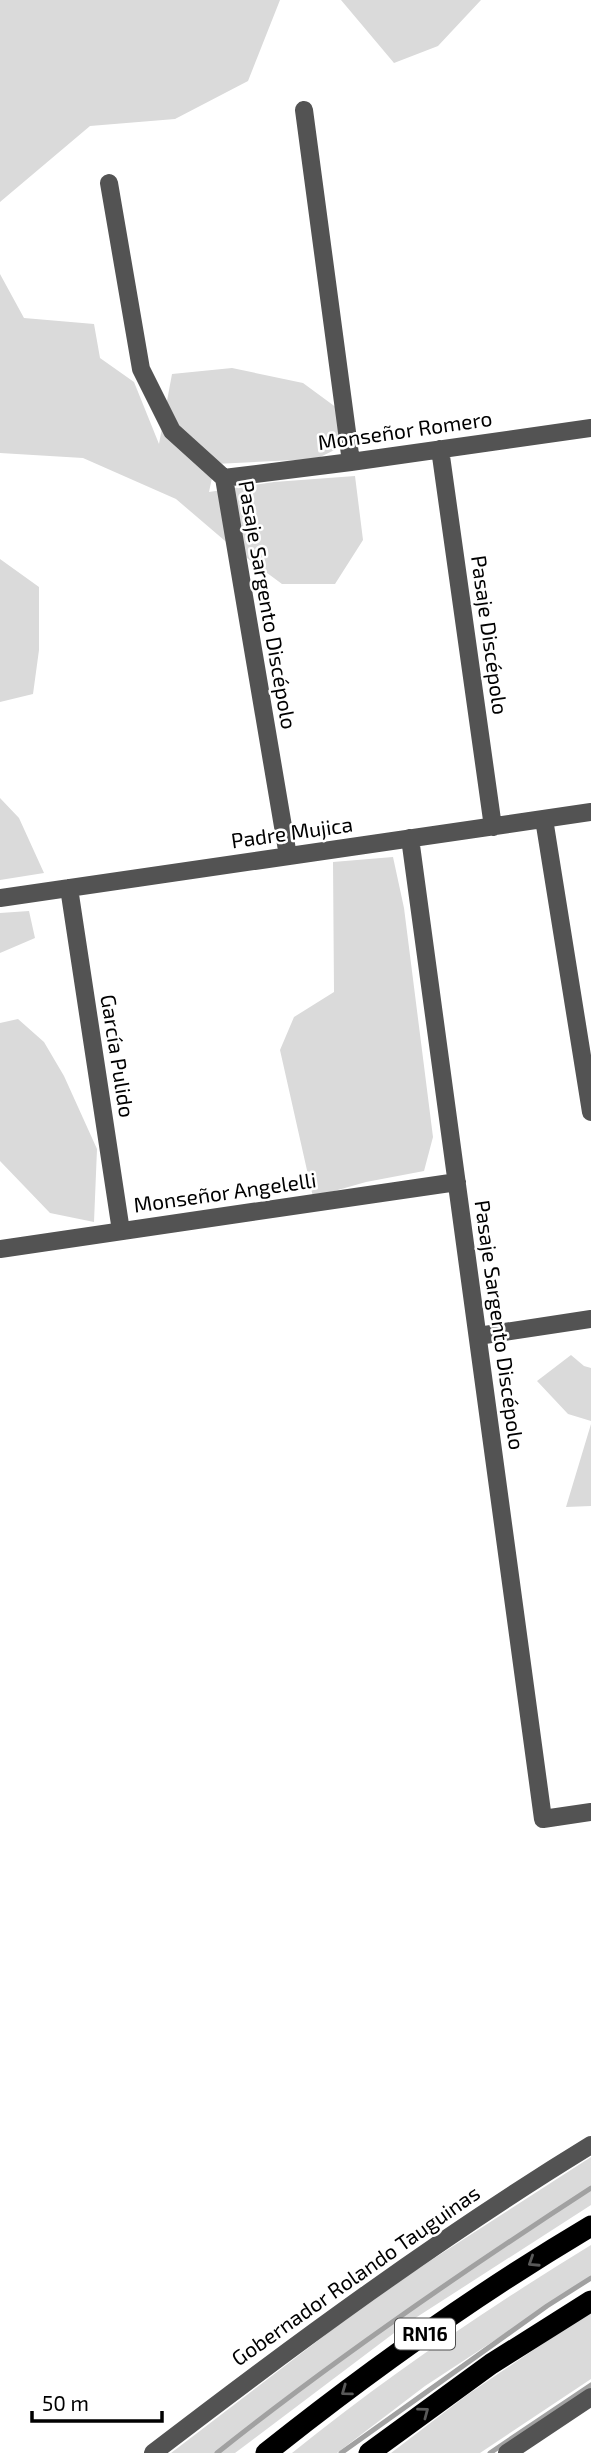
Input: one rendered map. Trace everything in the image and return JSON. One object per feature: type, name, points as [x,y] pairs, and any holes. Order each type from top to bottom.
[{"type":"highway","name":"RN16","points":[[266,2453],[318,2411],[400,2352],[591,2226]]},
{"type":"highway","points":[[369,2453],[491,2364],[591,2301]]},
{"type":"street","points":[[304,110],[351,463]]},
{"type":"street","name":"Pasaje Sargento Discépolo","points":[[109,183],[141,369],[172,431],[224,478],[288,856]]},
{"type":"street","name":"Monseñor Romero","points":[[224,478],[351,463],[591,428]]},
{"type":"street","name":"Pasaje Discépolo","points":[[440,450],[493,827]]},
{"type":"street","name":"Padre Mujica","points":[[0,898],[591,812]]},
{"type":"street","points":[[544,819],[591,1112]]},
{"type":"street","name":"Pasaje Sargento Discépolo","points":[[410,838],[543,1819],[591,1812]]},
{"type":"street","name":"García Pulido","points":[[69,888],[121,1231]]},
{"type":"street","name":"Monseñor Angelelli","points":[[0,1249],[457,1182]]},
{"type":"street","points":[[478,1336],[591,1319]]},
{"type":"street","name":"Gobernador Rolando Tauguinas","points":[[153,2453],[342,2311],[442,2241],[591,2145]]},
{"type":"street","points":[[507,2453],[591,2398]]},
{"type":"shaded area","points":[[0,0],[280,0],[248,81],[175,119],[90,126],[0,202]]},
{"type":"shaded area","points":[[341,0],[481,0],[438,46],[394,63]]},
{"type":"shaded area","points":[[0,274],[24,318],[94,324],[100,358],[134,382],[159,444],[172,374],[232,368],[303,383],[337,408],[353,441],[316,459],[215,464],[209,492],[274,482],[355,476],[363,540],[335,584],[282,584],[231,546],[176,499],[83,458],[0,453]]},
{"type":"shaded area","points":[[0,559],[39,587],[39,650],[33,694],[0,702]]},
{"type":"shaded area","points":[[0,798],[19,818],[44,873],[0,880]]},
{"type":"shaded area","points":[[393,857],[404,908],[433,1137],[424,1171],[366,1182],[313,1197],[280,1050],[294,1017],[334,992],[333,862]]},
{"type":"shaded area","points":[[29,911],[35,938],[0,953],[0,913]]},
{"type":"shaded area","points":[[18,1019],[44,1042],[64,1076],[97,1149],[94,1222],[50,1213],[0,1161],[0,1023]]},
{"type":"shaded area","points":[[571,1355],[584,1366],[591,1368],[591,1421],[568,1414],[537,1381]]},
{"type":"shaded area","points":[[591,1424],[591,1506],[566,1507]]},
{"type":"shaded area","points":[[591,2157],[591,2205],[406,2324],[235,2453],[171,2453],[337,2326],[416,2270]]},
{"type":"shaded area","points":[[591,2245],[591,2277],[425,2386],[337,2453],[292,2453],[438,2344]]},
{"type":"shaded area","points":[[591,2311],[591,2379],[480,2453],[391,2453],[467,2395]]},
{"type":"waterway","points":[[217,2453],[401,2316],[591,2188]]},
{"type":"waterway","points":[[341,2453],[547,2306],[591,2278]]},
{"type":"waterway","points":[[490,2453],[591,2385]]}]
